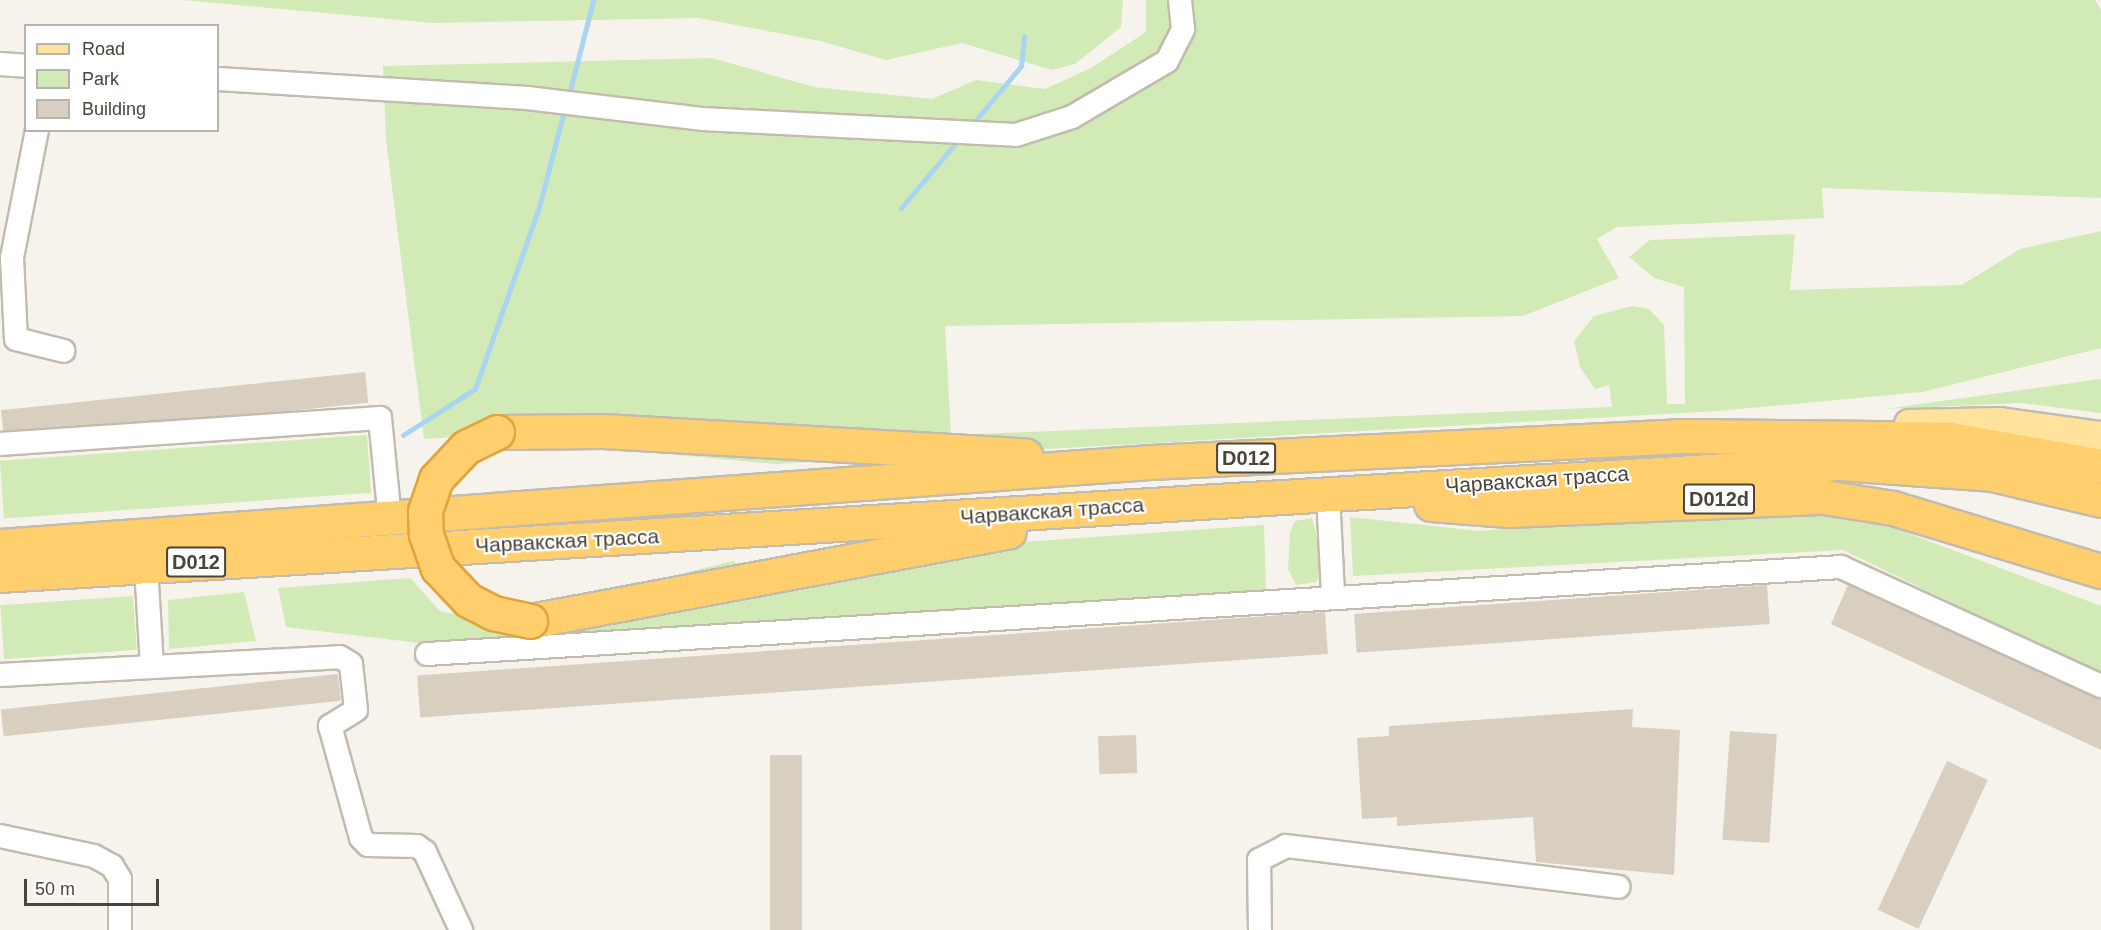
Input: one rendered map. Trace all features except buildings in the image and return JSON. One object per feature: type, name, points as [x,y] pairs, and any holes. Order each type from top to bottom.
[{"type":"highway","points":[[1150,462],[603,431],[497,432],[466,447],[436,479],[425,511],[426,534],[438,568],[468,600],[493,613],[530,621],[1153,505]]},
{"type":"highway","name":"Чарвакская трасса","points":[[0,546],[390,520],[1150,462],[1683,436],[1950,439],[2101,466]]},
{"type":"highway","name":"Чарвакская трасса","points":[[0,575],[1328,495],[1688,470],[1891,463],[1992,474],[2101,500]]},
{"type":"highway","name":"D012d","points":[[1328,495],[1508,510],[1824,497],[1902,511],[2101,571]]},
{"type":"main road","points":[[1683,436],[1973,421],[2101,436]]},
{"type":"street","points":[[219,79],[554,102],[702,119],[936,128],[997,135],[1054,126],[1167,61],[1183,29],[1180,0]]},
{"type":"street","points":[[0,64],[24,66]]},
{"type":"street","points":[[37,132],[12,258],[16,339],[64,351]]},
{"type":"street","points":[[0,444],[381,418],[390,520]]},
{"type":"street","points":[[1328,495],[1333,595]]},
{"type":"street","points":[[146,566],[152,668]]},
{"type":"street","points":[[427,654],[1333,595],[1841,567],[2101,686]]},
{"type":"street","points":[[0,675],[340,657],[351,664],[356,710],[352,717],[330,726],[361,838],[368,845],[417,846],[425,852],[461,930]]},
{"type":"street","points":[[0,836],[94,856],[112,866],[120,879],[120,930]]},
{"type":"street","points":[[1260,930],[1259,860],[1286,846],[1618,887]]},
{"type":"green space","points":[[183,0],[1123,0],[1121,27],[1075,64],[1052,70],[962,43],[886,60],[820,41],[699,18],[433,23]]},
{"type":"green space","points":[[1146,0],[2095,0],[2101,10],[2101,198],[1822,188],[1824,218],[1617,227],[1597,239],[1619,278],[1523,316],[945,326],[952,453],[776,464],[472,436],[424,439],[386,140],[383,66],[712,58],[814,87],[932,99],[976,80],[1045,89],[1091,68],[1146,32]]},
{"type":"green space","points":[[2101,231],[2101,348],[1922,392],[1718,411],[957,454],[956,435],[1612,407],[1609,385],[1595,389],[1580,367],[1574,341],[1594,316],[1632,306],[1649,309],[1664,325],[1667,404],[1685,404],[1684,287],[1654,278],[1629,257],[1650,240],[1795,234],[1790,290],[1962,285],[2020,249]]},
{"type":"green space","points":[[2101,379],[2101,413],[2022,403],[1884,409]]},
{"type":"green space","points":[[367,435],[371,493],[4,519],[0,461]]},
{"type":"green space","points":[[1703,513],[1828,513],[1873,520],[2101,606],[2101,675],[1843,550],[1353,576],[1350,517],[1479,531]]},
{"type":"green space","points":[[1312,518],[1325,569],[1316,582],[1296,585],[1288,569],[1290,532],[1295,521]]},
{"type":"green space","points":[[1264,525],[1266,591],[419,643],[286,627],[278,588],[410,578],[440,611],[487,621],[733,561],[780,587],[797,588],[845,581],[936,548]]},
{"type":"green space","points":[[244,592],[256,641],[169,649],[168,600]]},
{"type":"green space","points":[[133,596],[137,650],[4,659],[0,605]]},
{"type":"waterway","points":[[568,98],[593,1]]},
{"type":"waterway","points":[[970,127],[1021,66],[1024,36]]},
{"type":"waterway","points":[[403,435],[475,389],[539,207],[565,107]]},
{"type":"waterway","points":[[901,208],[960,138]]}]
